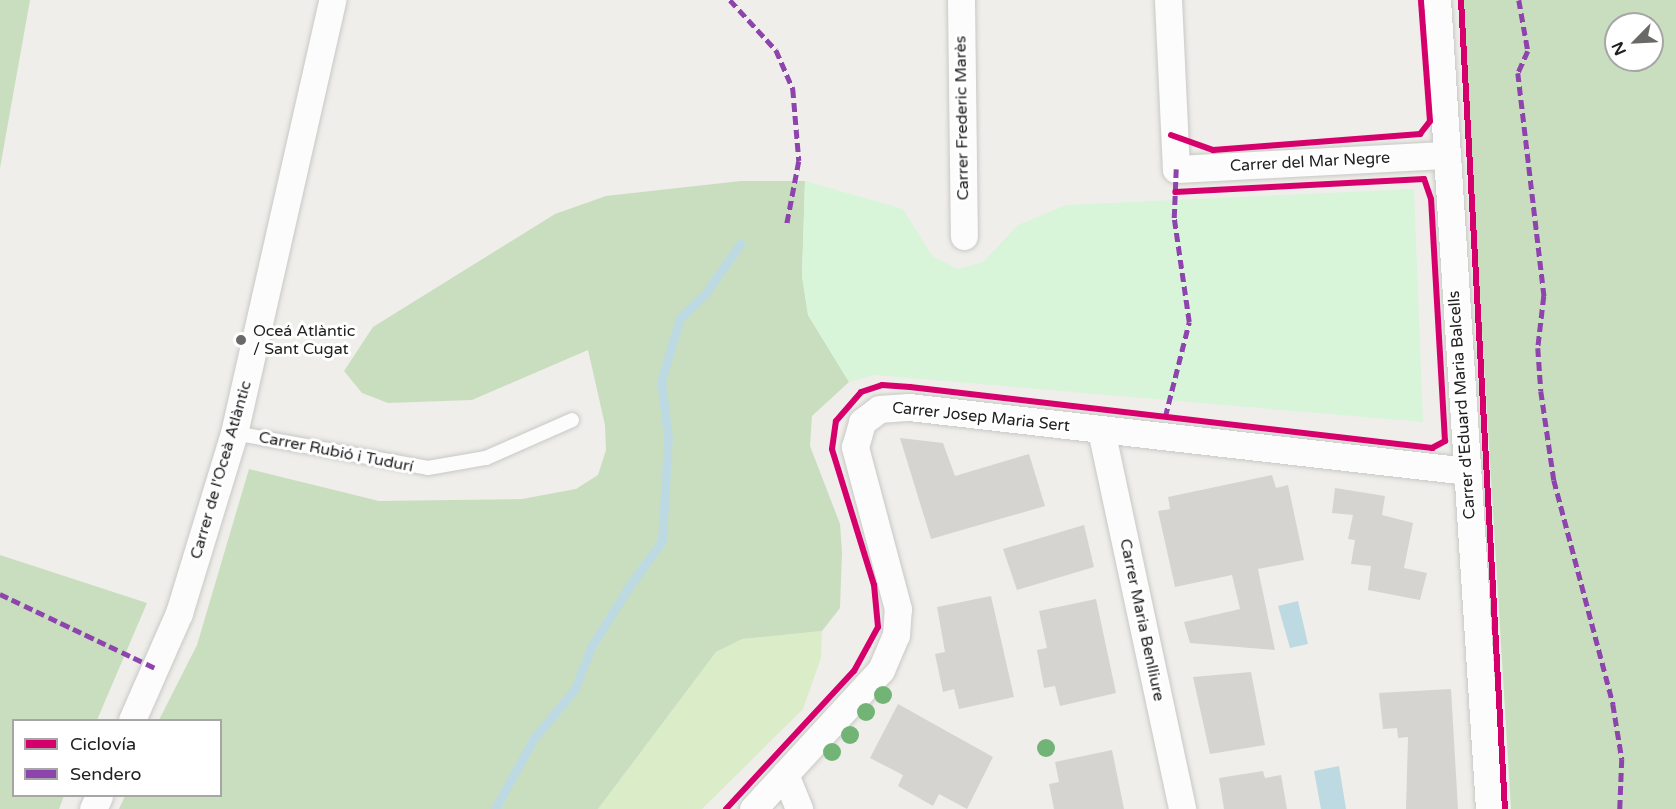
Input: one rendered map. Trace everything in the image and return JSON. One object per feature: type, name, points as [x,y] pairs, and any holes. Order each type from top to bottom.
[{"type":"street","name":"Carrer de l'Oceà Atlàntic","points":[[132,719],[179,613],[234,433],[332,0]]},
{"type":"street","name":"Carrer Frederic Marès","points":[[961,0],[964,236]]},
{"type":"street","name":"Carrer del Mar Negre","points":[[1168,0],[1176,169],[1445,155]]},
{"type":"street","name":"Carrer d'Eduard Maria Balcells","points":[[1437,0],[1445,155],[1489,809]]},
{"type":"street","name":"Carrer Josep Maria Sert","points":[[753,809],[881,670],[896,635],[898,609],[855,447],[862,422],[879,409],[897,406],[1467,471]]},
{"type":"street","name":"Carrer Maria Benlliure","points":[[1101,430],[1182,809]]},
{"type":"street","points":[[785,774],[799,809]]},
{"type":"lane","name":"Carrer Rubió i Tudurí","points":[[234,433],[428,468],[486,458],[572,420]]},
{"type":"green space","points":[[0,0],[30,0],[0,168]]},
{"type":"green space","points":[[1462,0],[1676,0],[1676,809],[1511,809]]},
{"type":"green space","points":[[741,181],[805,181],[802,276],[808,315],[849,382],[812,416],[810,446],[840,524],[842,552],[840,608],[822,631],[742,639],[716,652],[598,809],[119,809],[125,797],[222,797],[222,719],[160,719],[197,645],[249,469],[379,501],[522,499],[576,489],[598,475],[606,450],[605,425],[588,350],[472,400],[388,403],[362,393],[344,371],[373,327],[555,214],[606,196]]},
{"type":"green space","points":[[805,181],[903,209],[932,256],[958,269],[983,262],[1018,225],[1066,205],[1414,189],[1423,422],[874,375],[849,382],[808,315],[802,276]]},
{"type":"green space","points":[[0,555],[147,603],[97,719],[12,719],[12,797],[64,797],[59,809],[0,809]]},
{"type":"green space","points":[[822,631],[821,658],[803,709],[702,809],[598,809],[716,652],[742,639]]},
{"type":"water","points":[[1298,601],[1308,644],[1290,648],[1278,606]]},
{"type":"water","points":[[1339,766],[1346,809],[1321,809],[1314,771]]},
{"type":"building","points":[[900,438],[943,443],[955,476],[1029,454],[1045,506],[931,539]]},
{"type":"building","points":[[1272,475],[1276,488],[1288,485],[1304,560],[1258,569],[1275,650],[1190,643],[1184,622],[1240,609],[1232,575],[1175,587],[1158,511],[1170,509],[1168,497]]},
{"type":"building","points":[[1335,488],[1385,496],[1382,515],[1413,523],[1404,568],[1427,573],[1420,600],[1368,590],[1371,566],[1351,564],[1355,540],[1348,539],[1353,515],[1332,513]]},
{"type":"building","points":[[1084,525],[1094,567],[1017,590],[1003,549]]},
{"type":"building","points":[[991,596],[1014,697],[959,709],[954,689],[943,692],[935,654],[945,652],[937,607]]},
{"type":"building","points":[[1096,599],[1116,693],[1060,706],[1055,686],[1044,688],[1037,650],[1047,648],[1039,611]]},
{"type":"building","points":[[1251,672],[1265,745],[1210,754],[1193,677]]},
{"type":"building","points":[[1451,689],[1458,809],[1406,809],[1408,737],[1398,738],[1397,728],[1383,729],[1379,693]]},
{"type":"building","points":[[898,704],[993,757],[967,809],[939,794],[933,806],[898,786],[903,775],[870,758]]},
{"type":"building","points":[[1112,750],[1124,809],[1054,809],[1049,784],[1059,782],[1055,762]]},
{"type":"building","points":[[1263,771],[1265,778],[1281,775],[1287,809],[1224,809],[1219,778]]},
{"type":"waterway","points":[[495,809],[534,738],[575,689],[591,647],[630,585],[662,541],[668,437],[661,381],[680,318],[705,294],[740,244]]},
{"type":"marked path","points":[[730,0],[776,50],[793,89],[799,161],[787,224]]},
{"type":"marked path","points":[[1519,0],[1528,51],[1518,73],[1544,296],[1538,348],[1541,391],[1554,480],[1613,704],[1622,759],[1620,809]]},
{"type":"marked path","points":[[1165,417],[1189,322],[1174,218],[1176,169]]},
{"type":"marked path","points":[[0,594],[155,668]]},
{"type":"cycle path","points":[[1171,135],[1213,150],[1420,134],[1430,121],[1421,0]]},
{"type":"cycle path","points":[[1461,0],[1505,809]]},
{"type":"cycle path","points":[[726,809],[854,671],[878,627],[874,585],[832,449],[836,421],[861,392],[882,385],[910,387],[1432,448],[1445,441],[1431,199],[1424,179],[1175,192]]},
{"type":"place","name":"Oceá Atlàntic / Sant Cugat","points":[[241,340]]}]
